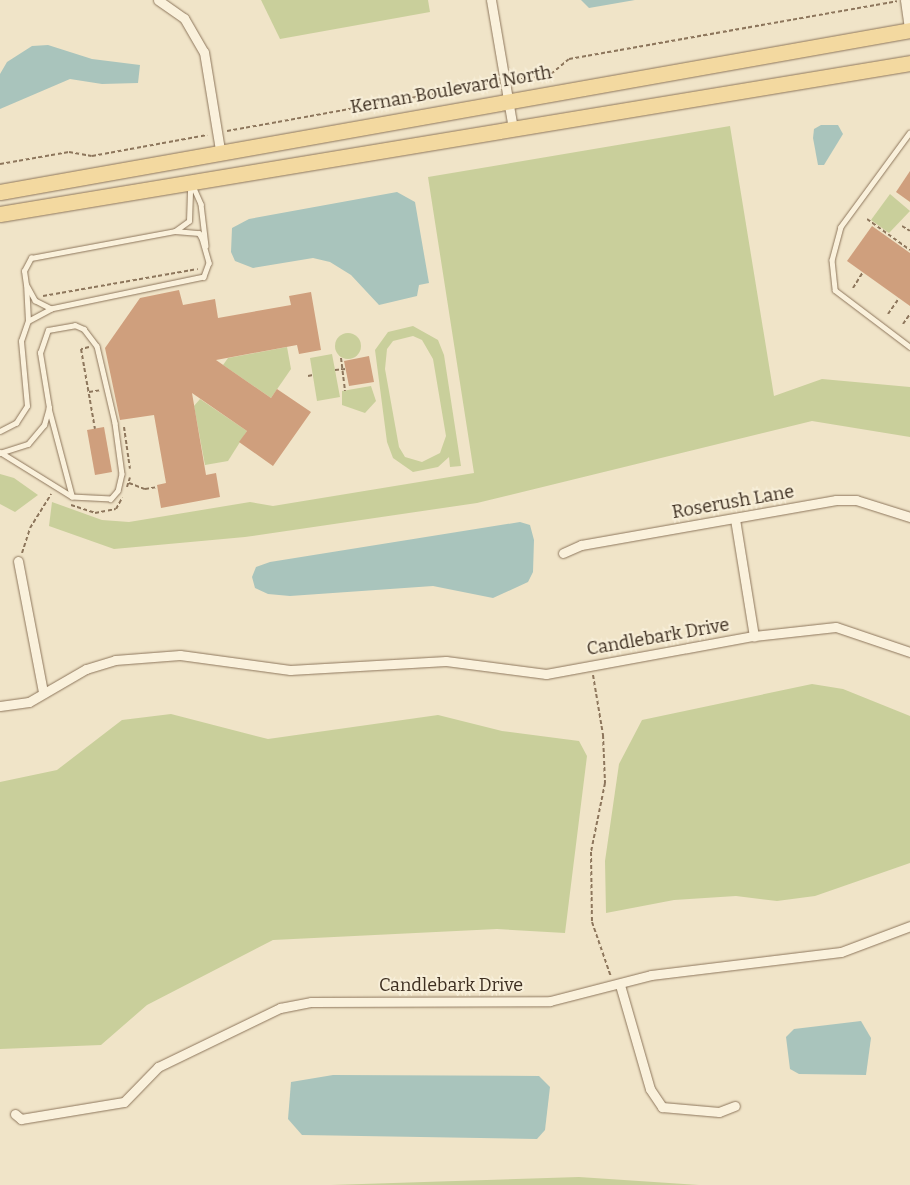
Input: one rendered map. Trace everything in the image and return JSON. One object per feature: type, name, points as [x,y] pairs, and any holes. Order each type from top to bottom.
[{"type":"main road","name":"Kernan Boulevard North","points":[[0,192],[508,98],[910,32]]},
{"type":"main road","points":[[0,214],[190,180],[910,63]]},
{"type":"street","points":[[158,0],[184,18],[204,52],[220,150]]},
{"type":"street","points":[[491,0],[513,129]]},
{"type":"street","points":[[903,0],[910,32]]},
{"type":"street","name":"Roserush Lane","points":[[563,553],[581,545],[836,500],[856,500],[910,517]]},
{"type":"street","points":[[734,519],[754,636]]},
{"type":"street","points":[[18,561],[43,692]]},
{"type":"street","name":"Candlebark Drive","points":[[0,706],[29,702],[43,692],[86,669],[115,660],[180,654],[290,670],[446,661],[546,674],[754,636],[836,627],[910,652]]},
{"type":"street","name":"Candlebark Drive","points":[[14,1114],[22,1118],[124,1102],[158,1067],[280,1008],[311,1002],[550,1001],[690,968],[841,952],[910,926]]},
{"type":"street","points":[[620,985],[650,1089],[662,1107],[719,1112],[735,1106]]},
{"type":"lane","points":[[910,133],[841,227],[832,260],[835,290],[910,347]]},
{"type":"lane","points":[[175,231],[192,214],[190,180]]},
{"type":"lane","points":[[28,321],[51,309],[196,282],[208,272],[201,204],[190,180]]},
{"type":"lane","points":[[0,431],[16,423],[27,406],[22,341],[28,321],[24,271],[31,258],[175,231],[199,233],[206,247]]},
{"type":"lane","points":[[26,285],[35,301],[51,309]]},
{"type":"lane","points":[[0,453],[72,496],[112,498],[122,474],[97,346],[91,334],[74,325],[48,330],[40,353],[49,408],[72,496]]},
{"type":"lane","points":[[0,453],[38,436],[49,408]]},
{"type":"path","points":[[0,164],[69,152],[92,156],[551,74],[569,60],[903,0]]},
{"type":"path","points":[[867,219],[910,250]]},
{"type":"path","points":[[902,226],[910,231]]},
{"type":"path","points":[[43,296],[198,269]]},
{"type":"path","points":[[852,288],[863,272]]},
{"type":"path","points":[[888,314],[899,298]]},
{"type":"path","points":[[903,324],[910,314]]},
{"type":"path","points":[[95,429],[80,349],[97,346]]},
{"type":"path","points":[[341,358],[345,390]]},
{"type":"path","points":[[336,370],[346,369]]},
{"type":"path","points":[[308,376],[313,375]]},
{"type":"path","points":[[129,483],[145,489],[157,487]]},
{"type":"path","points":[[592,666],[603,735],[605,783],[591,852],[592,922],[612,980],[620,985]]},
{"type":"green space","points":[[261,0],[428,0],[430,12],[280,39]]},
{"type":"green space","points":[[730,126],[774,396],[822,379],[910,387],[910,437],[812,421],[477,503],[245,537],[114,549],[49,526],[52,502],[102,520],[129,522],[250,502],[273,506],[474,473],[428,177]]},
{"type":"green space","points":[[890,194],[910,211],[889,233],[871,220]]},
{"type":"green space","points":[[413,326],[438,340],[444,355],[461,466],[450,467],[449,457],[438,467],[413,472],[393,458],[387,442],[375,350],[388,332]],"holes":[[[413,336],[422,340],[433,359],[446,436],[440,453],[422,462],[405,457],[399,447],[385,369],[387,349],[393,341]]]},
{"type":"green space","points":[[348,333],[357,337],[361,346],[357,355],[348,359],[339,355],[335,346],[339,337]]},
{"type":"green space","points":[[287,347],[291,369],[271,398],[223,365],[228,358]]},
{"type":"green space","points":[[332,354],[340,397],[317,401],[310,358]]},
{"type":"green space","points":[[371,386],[376,401],[365,413],[342,405],[342,391]]},
{"type":"green space","points":[[200,399],[247,431],[228,461],[205,465],[194,406]]},
{"type":"green space","points":[[0,474],[14,478],[38,495],[15,512],[0,504]]},
{"type":"green space","points":[[812,684],[843,689],[910,716],[910,863],[815,896],[777,901],[736,896],[674,900],[606,913],[605,861],[619,764],[642,720]]},
{"type":"green space","points":[[171,714],[268,739],[438,715],[502,731],[579,741],[587,756],[565,933],[497,929],[273,940],[147,1005],[101,1045],[0,1049],[0,782],[57,770],[122,720]]},
{"type":"green space","points":[[579,1177],[699,1185],[331,1185]]},
{"type":"water","points":[[581,0],[635,0],[589,8]]},
{"type":"water","points":[[48,45],[92,59],[140,65],[138,83],[102,84],[70,79],[0,109],[0,74],[7,62],[32,46]]},
{"type":"water","points":[[821,125],[838,125],[843,134],[824,165],[818,165],[813,138],[814,129]]},
{"type":"water","points":[[397,192],[415,202],[429,283],[419,285],[417,296],[379,305],[351,275],[330,262],[313,258],[253,268],[235,261],[231,252],[232,228],[249,219]]},
{"type":"water","points":[[520,522],[530,525],[534,540],[533,572],[528,582],[493,598],[433,586],[290,596],[268,594],[255,588],[252,577],[256,567],[270,562]]},
{"type":"water","points":[[861,1021],[871,1038],[866,1075],[799,1074],[790,1069],[786,1037],[794,1029]]},
{"type":"water","points":[[333,1075],[539,1076],[550,1087],[545,1130],[537,1139],[302,1135],[288,1119],[291,1082]]},
{"type":"building","points":[[910,171],[910,202],[896,192]]},
{"type":"building","points":[[872,226],[910,253],[910,306],[847,261]]},
{"type":"building","points":[[179,290],[183,305],[215,299],[218,318],[291,305],[289,296],[311,292],[321,350],[299,354],[297,345],[216,360],[271,398],[277,389],[311,412],[273,466],[239,442],[247,431],[192,393],[206,475],[216,473],[220,497],[161,508],[157,485],[166,483],[154,415],[120,420],[105,348],[140,298]]},
{"type":"building","points":[[369,356],[374,382],[349,386],[344,361]]},
{"type":"building","points":[[104,427],[112,472],[95,475],[87,430]]}]
